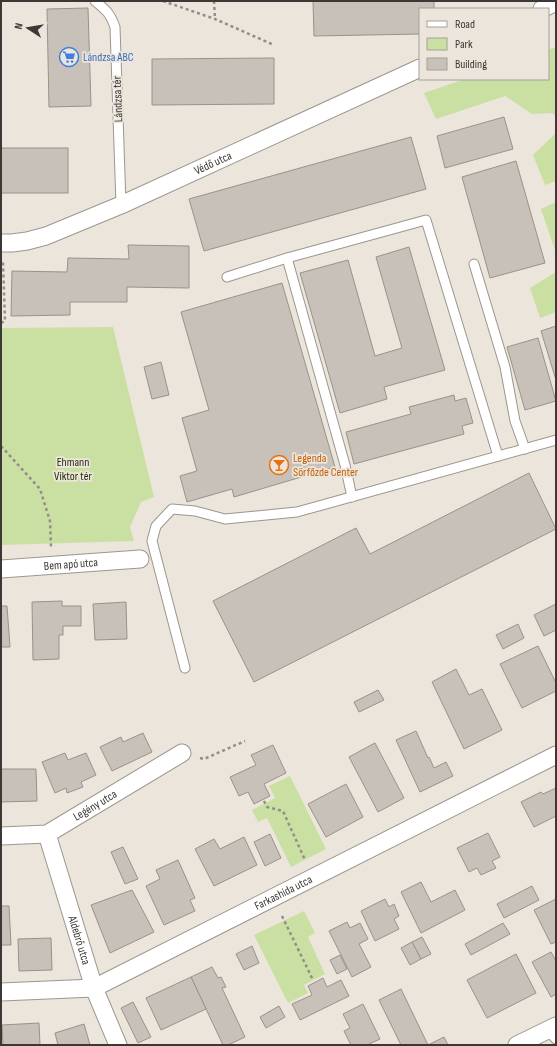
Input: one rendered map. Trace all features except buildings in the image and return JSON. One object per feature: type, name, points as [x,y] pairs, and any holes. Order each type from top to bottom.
[{"type":"street","points":[[544,8],[556,2]]},
{"type":"street","name":"Védő utca","points":[[2,243],[27,241],[46,236],[121,205],[419,68]]},
{"type":"street","name":"Bem apó utca","points":[[1,569],[140,559]]},
{"type":"street","name":"Legény utca","points":[[1,836],[47,834],[182,753]]},
{"type":"street","name":"Farkashida utca","points":[[1,992],[94,988],[556,755]]},
{"type":"street","name":"Aldebrő utca","points":[[47,834],[94,988],[118,1045]]},
{"type":"street","points":[[517,1045],[553,1032]]},
{"type":"lane","name":"Lándzsa tér","points":[[95,1],[108,12],[115,27],[121,205]]},
{"type":"lane","points":[[227,277],[287,258],[426,220],[498,456]]},
{"type":"lane","points":[[287,258],[345,465],[352,496]]},
{"type":"lane","points":[[474,264],[505,367],[515,422],[525,449]]},
{"type":"lane","points":[[185,668],[152,541],[156,526],[172,509],[195,511],[225,519],[297,512],[556,440]]},
{"type":"path","points":[[163,1],[215,19],[274,44]]},
{"type":"path","points":[[214,1],[215,19]]},
{"type":"path","points":[[1,323],[5,321],[2,243]]},
{"type":"path","points":[[1,446],[40,489],[50,521],[52,566]]},
{"type":"path","points":[[182,753],[204,759],[245,741]]},
{"type":"path","points":[[264,801],[267,807],[283,811],[306,862]]},
{"type":"path","points":[[282,916],[313,980]]},
{"type":"green space","points":[[553,48],[556,49],[556,116],[552,113],[532,114],[505,96],[436,119],[424,93],[462,80],[549,80],[549,50]]},
{"type":"green space","points":[[556,133],[556,181],[545,185],[533,155]]},
{"type":"green space","points":[[556,202],[556,253],[541,209]]},
{"type":"green space","points":[[556,272],[556,312],[540,318],[530,288]]},
{"type":"green space","name":"Ehmann Viktor tér","points":[[113,327],[154,497],[141,502],[130,527],[134,541],[1,545],[1,328]]},
{"type":"green space","points":[[290,776],[326,849],[291,867],[267,818],[258,822],[252,810],[275,798],[269,786]]},
{"type":"green space","points":[[304,911],[315,933],[308,937],[325,974],[304,985],[308,993],[288,1003],[254,935]]},
{"type":"place","name":"Lándzsa ABC","points":[[69,57]]},
{"type":"place","name":"Legenda Sörfőzde Center","points":[[279,465]]}]
